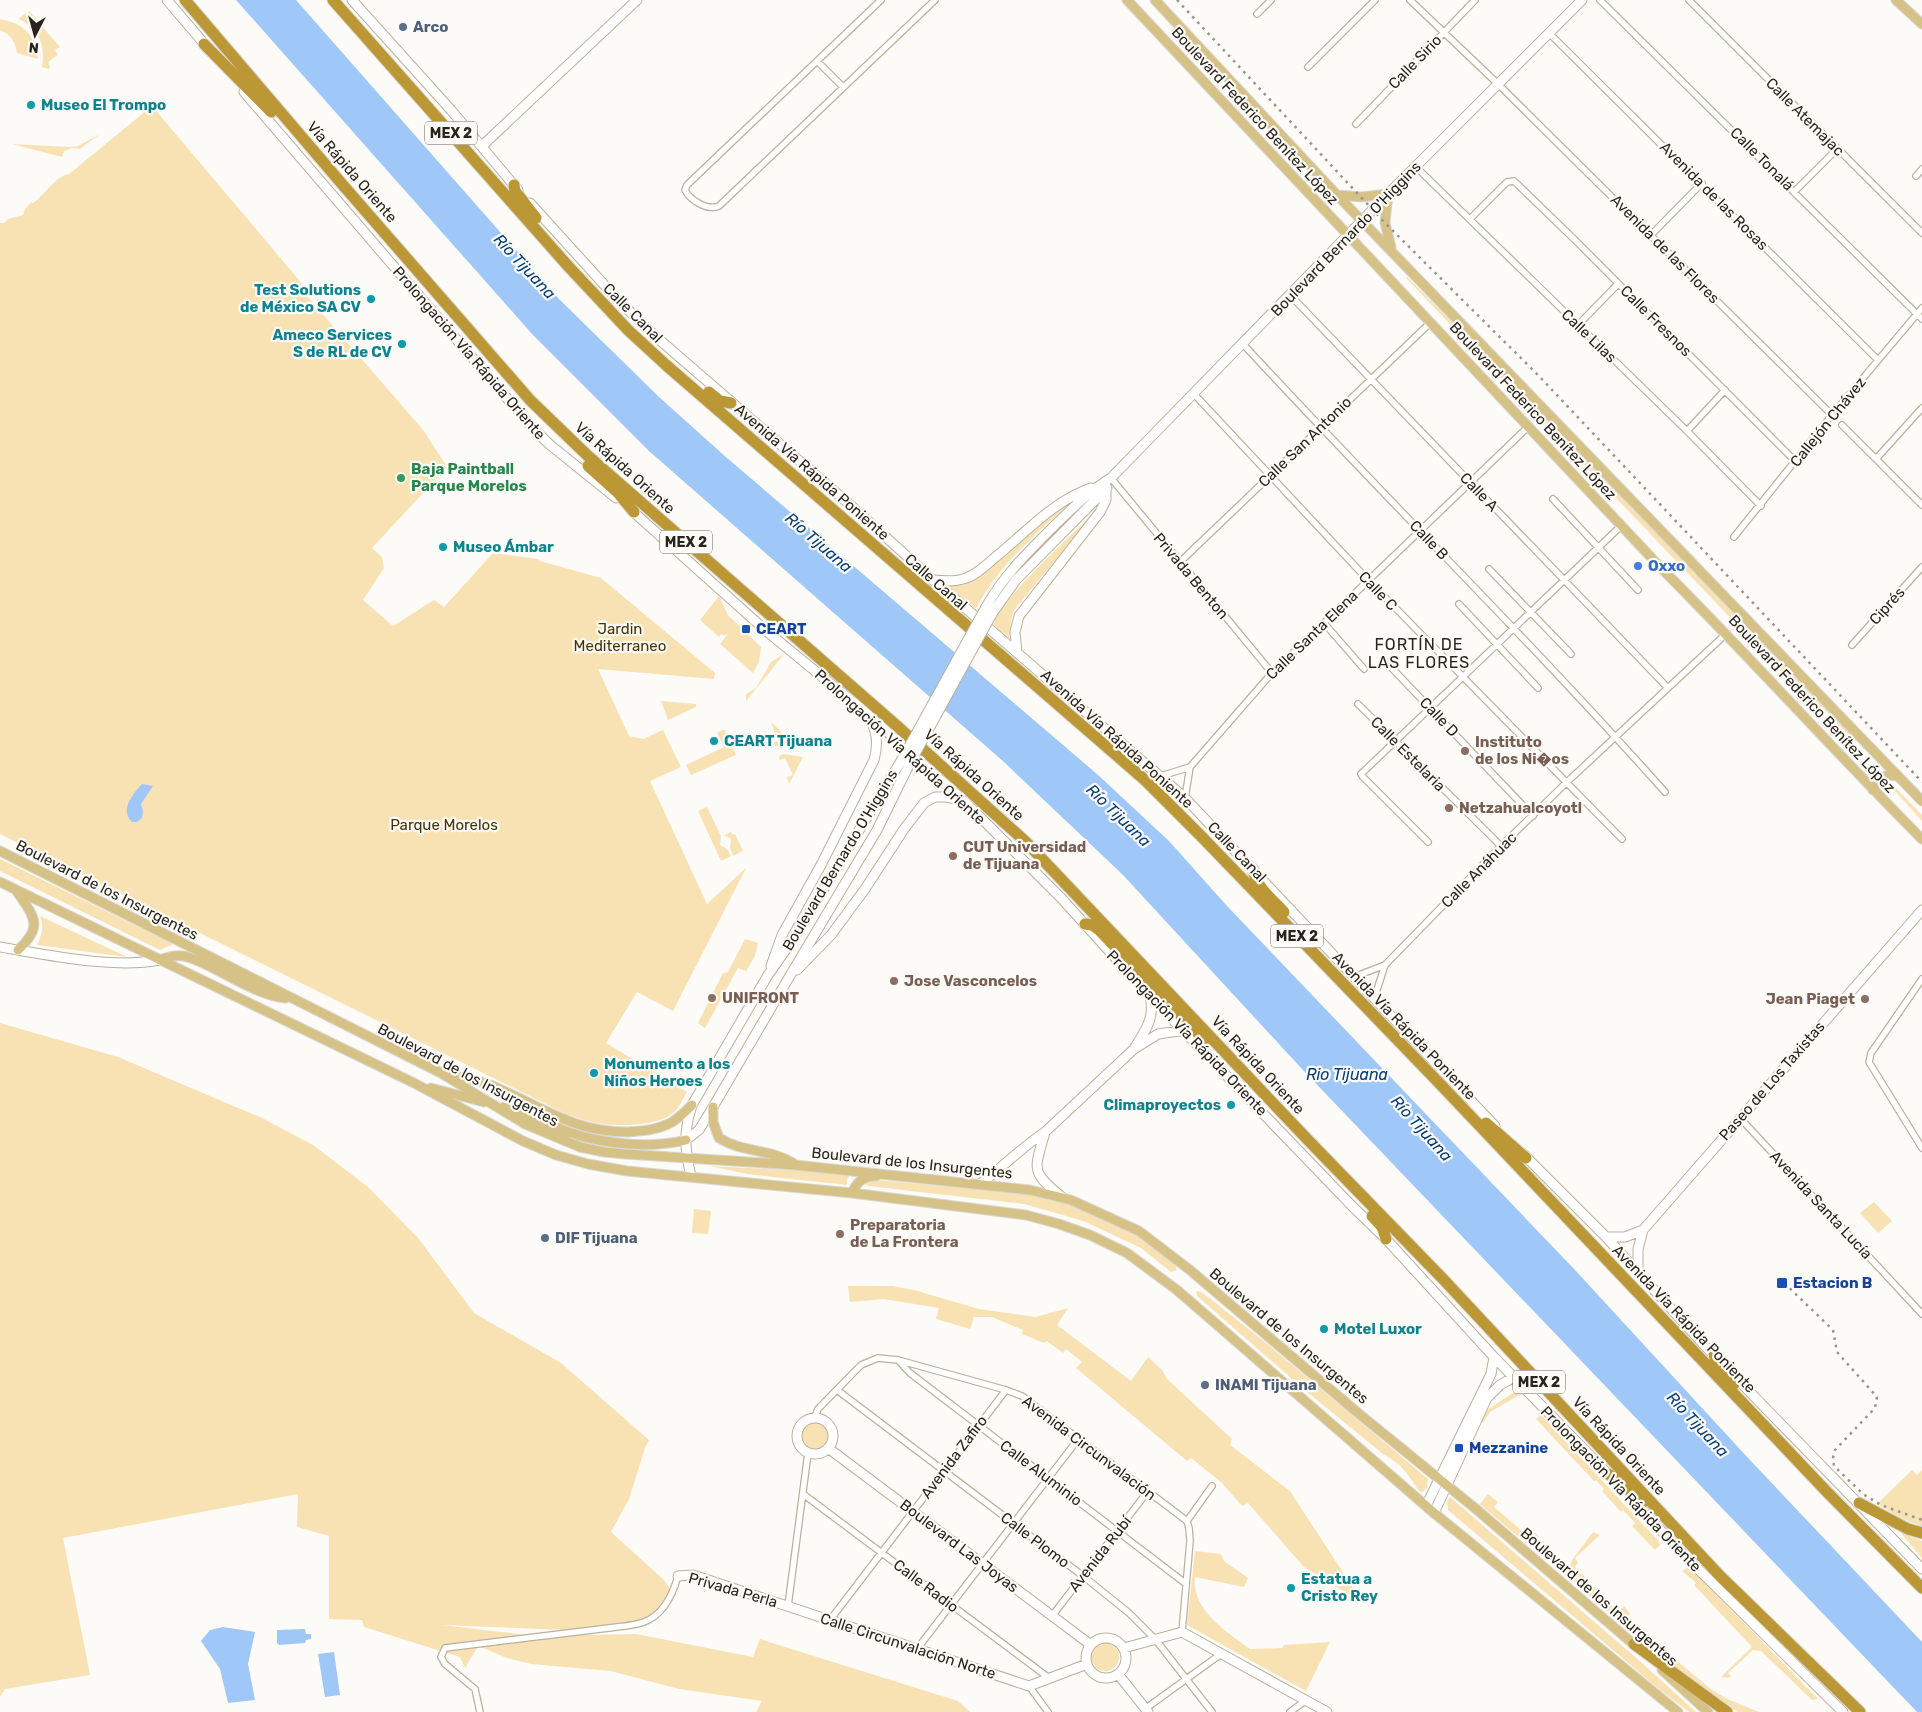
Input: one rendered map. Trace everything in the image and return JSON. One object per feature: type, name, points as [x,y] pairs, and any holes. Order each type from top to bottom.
[{"type":"highway","name":"Vía Rápida Oriente","points":[[186,0],[342,184],[530,400],[595,462],[890,719],[1026,842],[1307,1139],[1444,1280],[1720,1576],[1860,1712]]},
{"type":"highway","name":"Avenida Vía Rápida Poniente","points":[[334,0],[568,266],[628,330],[1145,780],[1202,836],[1777,1440],[1922,1588]]},
{"type":"highway","points":[[204,44],[260,100],[310,155],[342,184]]},
{"type":"highway","points":[[514,185],[518,196],[562,250],[568,266]]},
{"type":"highway","points":[[628,330],[640,334],[720,401],[731,403]]},
{"type":"highway","points":[[530,400],[536,414],[548,428],[618,493],[634,512]]},
{"type":"highway","points":[[1253,869],[1258,884],[1348,984],[1353,996]]},
{"type":"highway","points":[[1085,924],[1092,925],[1099,930],[1205,1041],[1222,1049]]},
{"type":"highway","points":[[1441,1085],[1526,1158]]},
{"type":"highway","points":[[1307,1139],[1313,1150],[1382,1227],[1386,1239]]},
{"type":"highway","points":[[1714,1354],[1716,1362],[1776,1432],[1777,1440]]},
{"type":"highway","points":[[1608,1474],[1620,1481],[1704,1567],[1720,1576]]},
{"type":"highway","points":[[1859,1503],[1908,1529],[1922,1533]]},
{"type":"highway","points":[[1634,1644],[1727,1712]]},
{"type":"main road","name":"Prolongación Vía Rápida Oriente","points":[[167,0],[530,426],[549,444],[634,512],[764,629],[864,712],[964,801],[1085,924],[1149,995],[1345,1199],[1386,1239],[1494,1357],[1688,1559],[1843,1712]]},
{"type":"main road","name":"Calle Canal","points":[[352,0],[482,146],[514,185],[634,316],[731,403],[856,510],[933,580],[1185,798],[1526,1158]]},
{"type":"main road","points":[[482,146],[637,0]]},
{"type":"main road","name":"Boulevard Federico Benítez López","points":[[1127,0],[1430,323],[1873,790],[1922,839]]},
{"type":"main road","name":"Boulevard Federico Benítez López","points":[[1155,0],[1338,195],[1922,801]]},
{"type":"main road","name":"Boulevard Bernardo O'Higgins","points":[[691,1177],[687,1158],[686,1123],[692,1105],[768,975],[794,938],[905,763],[990,609],[998,586],[1008,573],[1086,495],[1103,486],[1111,478],[1388,194],[1582,0]]},
{"type":"main road","points":[[1896,0],[1922,24]]},
{"type":"main road","points":[[1338,195],[1361,197],[1388,194],[1385,223],[1391,249]]},
{"type":"main road","points":[[933,580],[948,582],[964,579],[980,570],[1067,500],[1084,490],[1103,486],[1106,500],[1100,512],[1019,616],[1015,632],[1017,652]]},
{"type":"main road","points":[[768,975],[782,936],[821,866],[874,760],[878,743],[875,728],[864,712]]},
{"type":"main road","name":"Boulevard Bernardo O'Higgins","points":[[686,1140],[699,1130],[878,830],[905,763]]},
{"type":"main road","points":[[1873,790],[1876,779],[1889,775],[1897,776]]},
{"type":"main road","points":[[788,978],[831,935],[924,803],[936,797],[964,801]]},
{"type":"main road","points":[[1908,824],[1922,832]]},
{"type":"main road","name":"Boulevard de los Insurgentes","points":[[0,851],[441,1073],[525,1124],[580,1146],[611,1153],[795,1165],[1030,1190],[1062,1197],[1099,1212],[1148,1238],[1190,1270],[1476,1509],[1634,1644],[1708,1712]]},
{"type":"main road","name":"Boulevard de los Insurgentes","points":[[0,882],[414,1083],[523,1141],[556,1154],[588,1164],[628,1171],[852,1193],[1026,1215],[1090,1235],[1127,1252],[1177,1290],[1434,1513],[1678,1712]]},
{"type":"main road","points":[[16,890],[33,918],[35,926],[31,937],[18,950]]},
{"type":"main road","name":"Paseo de Los Taxistas","points":[[1638,1271],[1638,1249],[1643,1230],[1922,910]]},
{"type":"main road","points":[[0,947],[114,963],[144,962],[173,956],[185,956],[274,996],[290,997]]},
{"type":"main road","points":[[1134,1049],[1150,1022],[1152,1007],[1149,995]]},
{"type":"main road","points":[[980,1184],[1001,1169],[1031,1141],[1045,1132],[1134,1049],[1158,1034],[1167,1031],[1179,1031],[1188,1034]]},
{"type":"main road","points":[[441,1073],[468,1078],[489,1085],[572,1124],[613,1132],[637,1132],[659,1128],[673,1122],[692,1105]]},
{"type":"main road","points":[[414,1083],[513,1110],[571,1133],[609,1141],[649,1146],[686,1140]]},
{"type":"main road","points":[[713,1107],[713,1122],[719,1138],[738,1148],[762,1151],[780,1156],[795,1165]]},
{"type":"main road","points":[[1045,1132],[1036,1165],[1044,1183],[1062,1197]]},
{"type":"main road","name":"Avenida Vía Rápida Poniente","points":[[1526,1158],[1606,1237],[1714,1354],[1922,1569]]},
{"type":"main road","points":[[852,1193],[860,1180],[869,1176],[903,1176]]},
{"type":"main road","points":[[1606,1237],[1625,1237],[1643,1230]]},
{"type":"main road","points":[[1426,1506],[1491,1374],[1494,1357]]},
{"type":"main road","points":[[1434,1513],[1487,1398],[1500,1385],[1514,1377]]},
{"type":"main road","points":[[814,1419],[825,1422],[829,1426],[832,1437],[828,1448],[819,1453],[808,1453],[800,1446],[797,1436],[798,1430],[804,1422],[814,1419]]},
{"type":"main road","name":"Boulevard Las Joyas","points":[[828,1448],[1090,1645]]},
{"type":"main road","name":"Privada Perla","points":[[678,1576],[692,1575],[788,1606]]},
{"type":"main road","name":"Calle Circunvalación Norte","points":[[788,1606],[1029,1686]]},
{"type":"main road","points":[[1124,1648],[1182,1632],[1327,1712]]},
{"type":"main road","points":[[1102,1638],[1108,1638],[1120,1643],[1124,1648],[1126,1662],[1118,1674],[1109,1678],[1100,1677],[1092,1672],[1087,1664],[1086,1654],[1090,1645],[1102,1638]]},
{"type":"main road","points":[[1029,1686],[1087,1664]]},
{"type":"main road","points":[[1118,1674],[1146,1710]]},
{"type":"street","points":[[881,0],[687,184],[685,190],[689,196],[706,207],[715,208],[719,206],[934,0]]},
{"type":"street","points":[[1256,14],[1272,0]]},
{"type":"street","points":[[1308,67],[1375,0]]},
{"type":"street","name":"Avenida de las Flores","points":[[1410,0],[1498,84],[1832,415]]},
{"type":"street","name":"Calle Sirio","points":[[1356,124],[1475,0]]},
{"type":"street","name":"Calle Tonalá","points":[[1600,0],[1920,316]]},
{"type":"street","name":"Calle Atemajac","points":[[1689,0],[1922,233]]},
{"type":"street","name":"Avenida de las Rosas","points":[[1549,33],[1878,360]]},
{"type":"street","points":[[817,61],[843,87]]},
{"type":"street","points":[[1794,191],[1837,149]]},
{"type":"street","name":"Calle Lilas","points":[[1416,167],[1687,431],[1761,506]]},
{"type":"street","points":[[1916,176],[1922,170]]},
{"type":"street","name":"Calle Fresnos","points":[[1470,219],[1507,182],[1514,181],[1796,462]]},
{"type":"street","points":[[1651,235],[1702,183]]},
{"type":"street","points":[[1578,325],[1618,284]]},
{"type":"street","name":"Calle A","points":[[1290,295],[1668,688]]},
{"type":"street","name":"Callejón Chávez","points":[[1734,537],[1878,360],[1920,316],[1922,308]]},
{"type":"street","name":"Calle San Antonio","points":[[1180,562],[1271,476],[1370,378],[1430,323]]},
{"type":"street","name":"Calle B","points":[[1243,344],[1319,427],[1616,736],[1665,792]]},
{"type":"street","points":[[1687,431],[1725,390]]},
{"type":"street","name":"Calle C","points":[[1194,394],[1462,678],[1622,839]]},
{"type":"street","points":[[1876,459],[1922,408]]},
{"type":"street","points":[[1842,425],[1922,505]]},
{"type":"street","name":"Calle Santa Elena","points":[[1190,767],[1272,672],[1529,426]]},
{"type":"street","name":"Privada Benton","points":[[1111,478],[1272,672]]},
{"type":"street","points":[[1553,499],[1638,590]]},
{"type":"street","points":[[1428,842],[1362,777],[1362,774],[1394,741],[1622,525]]},
{"type":"street","name":"Ciprés","points":[[1852,645],[1922,567]]},
{"type":"street","points":[[1489,569],[1571,654]]},
{"type":"street","points":[[1459,604],[1538,688]]},
{"type":"street","points":[[1324,623],[1364,669]]},
{"type":"street","name":"Calle Anáhuac","points":[[1354,977],[1385,965],[1501,846],[1726,633]]},
{"type":"street","name":"Calle D","points":[[1386,662],[1533,816]]},
{"type":"street","name":"Calle Estelaria","points":[[1358,704],[1501,846]]},
{"type":"street","points":[[1161,776],[1190,767],[1185,798]]},
{"type":"street","name":"Calle Anáhuac","points":[[1374,999],[1385,965]]},
{"type":"street","points":[[1922,979],[1870,1053],[1869,1062],[1922,1148]]},
{"type":"street","name":"Avenida Santa Lucía","points":[[1740,1118],[1922,1314]]},
{"type":"street","name":"Avenida Circunvalación","points":[[814,1419],[818,1409],[861,1365],[883,1358],[898,1360],[1022,1396],[1187,1521]]},
{"type":"street","name":"Calle Aluminio","points":[[898,1360],[910,1373],[1185,1583]]},
{"type":"street","name":"Calle Plomo","points":[[837,1390],[1129,1613],[1155,1639],[1212,1712]]},
{"type":"street","name":"Avenida Zafiro","points":[[830,1620],[1006,1390]]},
{"type":"street","points":[[916,1649],[1079,1438]]},
{"type":"street","points":[[788,1606],[808,1453]]},
{"type":"street","points":[[1182,1632],[1190,1541],[1190,1528],[1187,1521],[1212,1486]]},
{"type":"street","name":"Avenida Rubí","points":[[1052,1616],[1148,1491]]},
{"type":"street","name":"Calle Radio","points":[[803,1494],[1049,1678]]},
{"type":"street","points":[[480,1712],[475,1689],[445,1664],[441,1657],[445,1648],[645,1622],[655,1615],[667,1602],[673,1593],[678,1576]]},
{"type":"street","points":[[1146,1710],[1221,1654]]},
{"type":"street","points":[[1029,1686],[1048,1712]]},
{"type":"street","points":[[1290,1712],[1305,1700]]},
{"type":"green space","points":[[29,11],[60,47],[55,50],[58,55],[48,62],[49,69],[42,67],[42,45],[36,32],[18,19]]},
{"type":"green space","points":[[0,19],[16,24],[27,31],[34,43],[38,59],[17,53],[12,39],[0,30]]},
{"type":"green space","name":"Parque Morelos","points":[[152,106],[299,280],[307,296],[424,431],[447,467],[372,548],[382,557],[384,568],[363,600],[393,626],[434,600],[444,607],[493,553],[538,559],[601,578],[715,673],[714,679],[598,669],[629,736],[643,739],[663,730],[681,767],[650,781],[707,904],[746,868],[673,1011],[637,992],[606,1043],[687,1092],[676,1110],[667,1117],[657,1121],[620,1125],[597,1123],[566,1114],[0,834],[0,223],[23,215],[31,202],[33,203],[38,199],[54,182],[69,174]]},
{"type":"green space","points":[[100,134],[80,149],[72,148],[64,151],[62,157],[12,144],[78,146]]},
{"type":"green space","points":[[1407,277],[1471,338],[1858,742],[1851,738],[1822,707],[1806,697]]},
{"type":"green space","points":[[1077,496],[1011,559],[988,588],[976,609],[946,584],[962,582]]},
{"type":"green space","points":[[1098,509],[1014,610],[1009,638],[994,625],[997,615],[1022,585]]},
{"type":"green space","points":[[719,596],[728,615],[761,647],[759,662],[753,673],[720,644],[728,634],[724,636],[721,634],[719,637],[700,620]]},
{"type":"green space","points":[[784,654],[746,701],[746,694],[756,688],[771,662]]},
{"type":"green space","points":[[661,701],[696,704],[696,707],[668,720]]},
{"type":"green space","points":[[771,722],[797,746],[775,746],[773,743],[778,741]]},
{"type":"green space","points":[[724,729],[736,755],[691,775],[686,765],[724,747],[717,733]]},
{"type":"green space","points":[[780,755],[803,757],[789,784],[787,777],[793,775],[785,758],[780,760],[779,758]]},
{"type":"green space","points":[[1887,779],[1922,815],[1922,821],[1887,782]]},
{"type":"green space","points":[[707,807],[721,836],[720,845],[727,849],[731,856],[721,861],[698,811]]},
{"type":"green space","points":[[731,832],[733,835],[735,834],[743,851],[733,856],[730,847],[731,839],[724,835]]},
{"type":"green space","points":[[0,859],[173,944],[160,950],[0,871]]},
{"type":"green space","points":[[40,916],[127,957],[37,945],[42,931]]},
{"type":"green space","points":[[745,939],[758,943],[755,956],[746,971],[738,968],[705,1028],[698,1023],[723,973],[728,972]]},
{"type":"green space","points":[[0,1023],[118,1057],[262,1118],[313,1145],[368,1187],[418,1238],[474,1313],[561,1363],[649,1440],[629,1499],[611,1532],[664,1580],[672,1591],[666,1602],[644,1621],[592,1631],[442,1625],[535,1636],[636,1634],[753,1657],[760,1639],[958,1701],[970,1712],[756,1712],[762,1701],[679,1689],[611,1671],[531,1664],[507,1658],[478,1646],[465,1668],[460,1657],[364,1627],[362,1620],[329,1619],[329,1536],[297,1527],[298,1494],[63,1538],[90,1675],[5,1689],[0,1697]]},
{"type":"green space","points":[[710,1166],[851,1173],[847,1180],[847,1185],[747,1174]]},
{"type":"green space","points":[[867,1179],[1022,1193],[1065,1203],[1091,1212],[1136,1235],[1174,1263],[1177,1270],[1171,1272],[1141,1248],[1086,1222],[1056,1213],[1024,1204],[868,1186],[865,1184]]},
{"type":"green space","points":[[1874,1202],[1892,1221],[1878,1233],[1860,1213]]},
{"type":"green space","points":[[694,1209],[711,1211],[708,1234],[692,1233]]},
{"type":"green space","points":[[848,1286],[893,1286],[914,1290],[979,1309],[1036,1317],[1068,1308],[1057,1325],[1131,1381],[1148,1357],[1162,1370],[1167,1379],[1232,1439],[1230,1445],[1290,1491],[1357,1594],[1344,1604],[1343,1591],[1304,1567],[1248,1503],[1242,1506],[1221,1482],[1191,1458],[1187,1461],[1076,1368],[1082,1362],[1066,1349],[1063,1353],[1047,1341],[1044,1343],[1022,1334],[1023,1330],[992,1317],[974,1317],[970,1329],[936,1319],[939,1308],[884,1299],[850,1302]]},
{"type":"green space","points":[[1198,1291],[1265,1342],[1428,1479],[1427,1488],[1422,1492],[1419,1491],[1400,1466],[1306,1391],[1197,1296],[1196,1292]]},
{"type":"green space","points":[[1519,1389],[1523,1393],[1490,1412],[1483,1423],[1479,1422],[1484,1412]]},
{"type":"green space","points":[[1541,1415],[1661,1544],[1655,1550],[1632,1526],[1635,1523],[1623,1510],[1621,1512],[1602,1491],[1604,1489],[1596,1480],[1594,1481],[1536,1419]]},
{"type":"green space","points":[[814,1422],[824,1426],[828,1436],[824,1446],[814,1450],[804,1446],[800,1436],[804,1426]]},
{"type":"green space","points":[[1912,1470],[1917,1475],[1922,1470],[1922,1527],[1899,1517],[1877,1504]]},
{"type":"green space","points":[[1488,1494],[1498,1502],[1494,1507],[1529,1537],[1534,1532],[1539,1537],[1530,1547],[1480,1504]]},
{"type":"green space","points":[[1450,1497],[1696,1712],[1689,1712],[1660,1690],[1448,1510],[1447,1502]]},
{"type":"green space","points":[[1593,1532],[1600,1535],[1575,1558],[1578,1562],[1575,1567],[1618,1612],[1624,1606],[1630,1614],[1626,1619],[1711,1689],[1727,1699],[1759,1712],[1738,1712],[1709,1694],[1665,1660],[1575,1584],[1570,1566],[1572,1560]]},
{"type":"green space","points":[[1900,1532],[1922,1541],[1922,1558]]},
{"type":"green space","points":[[1195,1551],[1221,1554],[1224,1561],[1248,1578],[1244,1587],[1195,1577],[1195,1589],[1199,1600],[1212,1619],[1250,1649],[1282,1648],[1284,1645],[1330,1642],[1306,1691],[1187,1625]]},
{"type":"green space","points":[[1687,1568],[1691,1569],[1818,1699],[1812,1700],[1761,1651],[1753,1650],[1728,1673],[1731,1676],[1729,1678],[1721,1677],[1752,1647],[1694,1585],[1696,1583],[1682,1571]]},
{"type":"green space","points":[[1105,1643],[1115,1647],[1119,1657],[1115,1667],[1105,1671],[1095,1667],[1091,1657],[1095,1647]]},
{"type":"water","name":"Rio Tijuana","points":[[236,0],[296,0],[559,299],[659,397],[727,458],[1097,774],[1169,841],[1227,906],[1575,1270],[1749,1459],[1922,1642],[1922,1712],[1917,1712],[1302,1069],[1123,875],[1004,762],[649,451],[533,335]]},
{"type":"water","points":[[142,784],[153,786],[141,804],[142,818],[137,822],[132,822],[128,817],[127,807],[131,797]]},
{"type":"water","points":[[223,1627],[255,1632],[248,1664],[255,1700],[228,1703],[220,1669],[201,1641],[210,1630]]},
{"type":"water","points":[[305,1629],[306,1634],[311,1634],[311,1639],[306,1640],[305,1643],[279,1645],[277,1643],[277,1630]]},
{"type":"water","points":[[334,1652],[340,1695],[325,1697],[318,1654]]},
{"type":"railway","points":[[1177,0],[1385,223],[1538,375],[1922,782]]},
{"type":"railway","points":[[1779,1278],[1833,1330],[1837,1352],[1877,1397],[1875,1408],[1835,1450],[1834,1466],[1863,1494],[1881,1505],[1922,1520]]},
{"type":"place","name":"Arco","points":[[403,27]]},
{"type":"place","name":"Museo El Trompo","points":[[31,105]]},
{"type":"place","name":"Test Solutions de México SA CV","points":[[371,299]]},
{"type":"place","name":"Ameco Services S de RL de CV","points":[[402,344]]},
{"type":"place","name":"Baja Paintball Parque Morelos","points":[[401,478]]},
{"type":"place","name":"Museo Ámbar","points":[[443,547]]},
{"type":"place","name":"Oxxo","points":[[1638,566]]},
{"type":"place","name":"CEART","points":[[746,629]]},
{"type":"place","name":"CEART Tijuana","points":[[714,741]]},
{"type":"place","name":"Instituto de los Ni�os","points":[[1465,751]]},
{"type":"place","name":"Netzahualcoyotl","points":[[1449,808]]},
{"type":"place","name":"CUT Universidad de Tijuana","points":[[953,856]]},
{"type":"place","name":"Jose Vasconcelos","points":[[894,981]]},
{"type":"place","name":"UNIFRONT","points":[[712,998]]},
{"type":"place","name":"Jean Piaget","points":[[1865,999]]},
{"type":"place","name":"Monumento a los Niños Heroes","points":[[594,1073]]},
{"type":"place","name":"Climaproyectos","points":[[1231,1105]]},
{"type":"place","name":"Preparatoria de La Frontera","points":[[840,1234]]},
{"type":"place","name":"DIF Tijuana","points":[[545,1238]]},
{"type":"place","name":"Estacion B","points":[[1782,1283]]},
{"type":"place","name":"Motel Luxor","points":[[1324,1329]]},
{"type":"place","name":"INAMI Tijuana","points":[[1205,1385]]},
{"type":"place","name":"Mezzanine","points":[[1459,1448]]},
{"type":"place","name":"Estatua a Cristo Rey","points":[[1291,1588]]},
{"type":"district","name":"FORTÍN DE LAS FLORES","points":[[1419,653]]},
{"type":"water label","name":"Río Tijuana","points":[[525,266]]},
{"type":"water label","name":"Río Tijuana","points":[[819,542]]},
{"type":"water label","name":"Río Tijuana","points":[[1119,815]]},
{"type":"water label","name":"Río Tijuana","points":[[1422,1128]]},
{"type":"water label","name":"Río Tijuana","points":[[1698,1424]]},
{"type":"park label","name":"Jardin Mediterraneo","points":[[620,638]]}]
